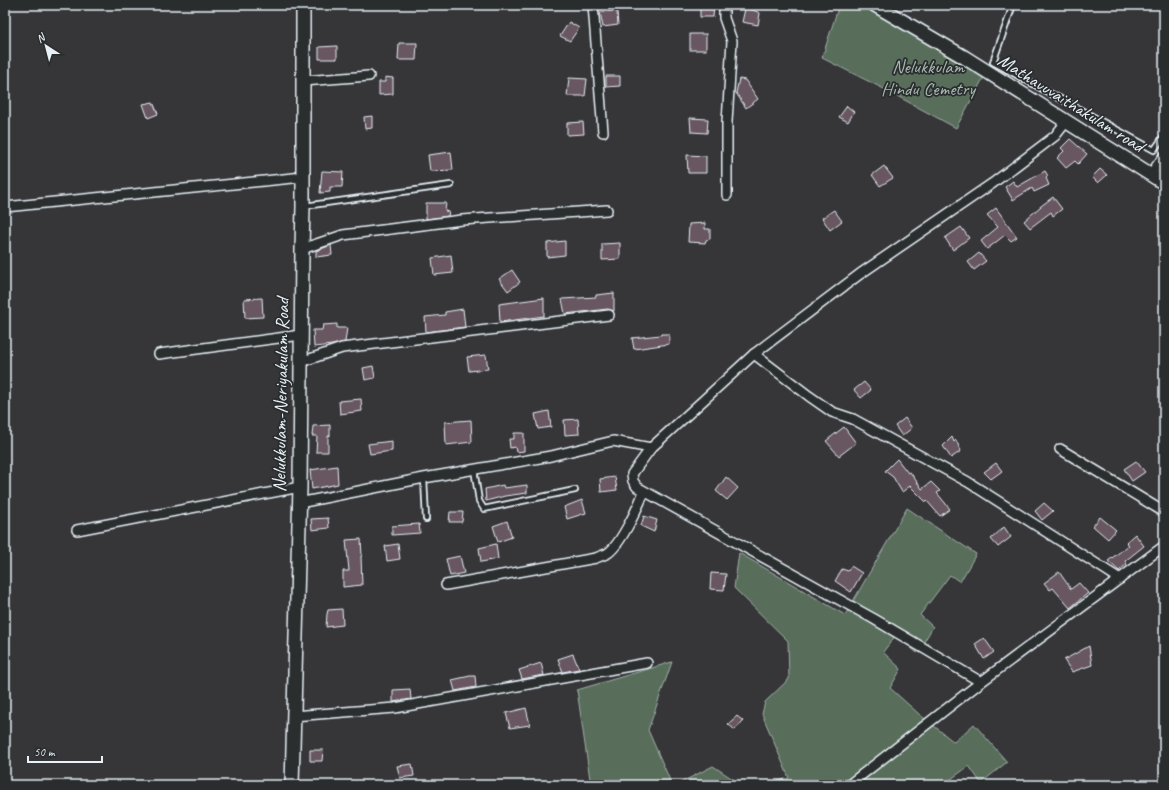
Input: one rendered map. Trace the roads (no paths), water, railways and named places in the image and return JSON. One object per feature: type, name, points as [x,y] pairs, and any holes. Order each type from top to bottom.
[{"type":"main road","name":"Nelukkulam-Neriyakulam Road","points":[[292,785],[300,487],[303,207],[303,5]]},
{"type":"main road","name":"Mathavuvaithakulam road","points":[[875,5],[964,57],[1164,183]]},
{"type":"street","points":[[593,5],[603,132]]},
{"type":"street","points":[[724,5],[724,18],[732,42],[727,122],[727,195]]},
{"type":"street","points":[[303,81],[369,76]]},
{"type":"street","points":[[981,682],[874,619],[644,492],[634,484],[632,474],[651,448],[754,354],[860,274],[993,183],[1055,136],[1066,122]]},
{"type":"street","points":[[1150,175],[1164,156]]},
{"type":"street","points":[[5,207],[303,177]]},
{"type":"street","points":[[302,249],[343,235],[462,220],[607,210]]},
{"type":"street","points":[[301,362],[342,348],[609,316]]},
{"type":"street","points":[[159,354],[301,336]]},
{"type":"street","points":[[754,354],[832,412],[853,419],[968,482],[1120,579]]},
{"type":"street","points":[[299,503],[424,478],[551,456],[613,441],[651,448]]},
{"type":"street","points":[[1060,449],[1164,512]]},
{"type":"street","points":[[76,530],[300,487]]},
{"type":"street","points":[[446,585],[596,558],[608,554],[634,516],[644,492]]},
{"type":"street","points":[[850,785],[981,682],[1164,546]]},
{"type":"street","points":[[293,716],[395,708],[647,663]]},
{"type":"lane","points":[[1013,5],[993,62],[1154,150],[1164,136]]},
{"type":"lane","points":[[303,207],[451,185]]},
{"type":"lane","points":[[474,469],[479,501],[484,509],[575,490]]},
{"type":"lane","points":[[424,478],[426,519]]},
{"type":"park label","name":"Nelukkulam Hindu Cemetry","points":[[928,78]]}]
